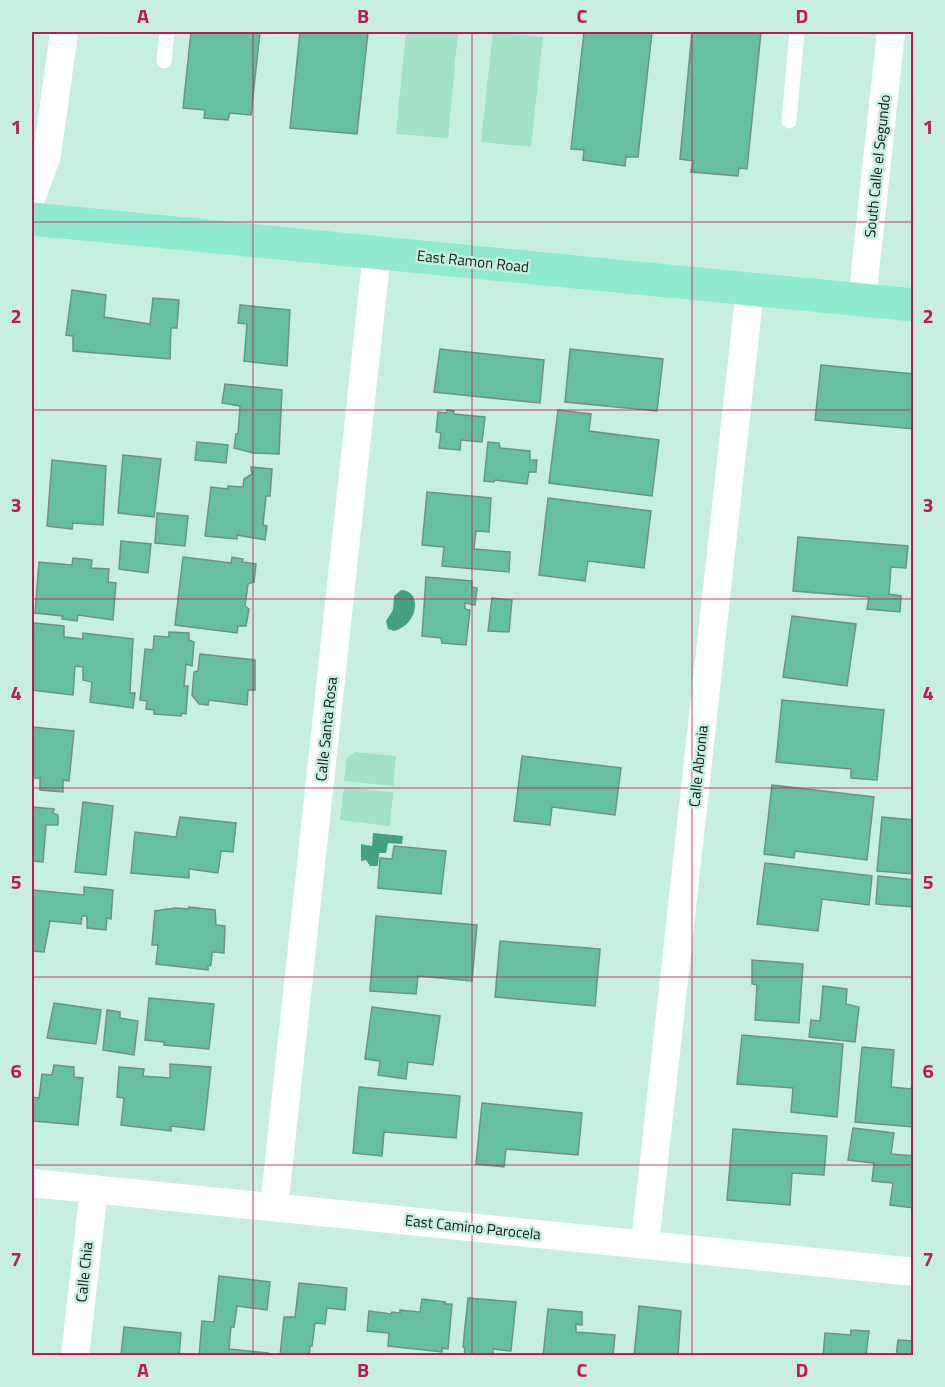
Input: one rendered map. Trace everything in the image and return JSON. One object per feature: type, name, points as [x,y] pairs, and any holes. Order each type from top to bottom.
[{"type":"main road","name":"East Ramon Road","points":[[32,219],[914,305]]},
{"type":"street","points":[[32,196],[47,155],[64,32]]},
{"type":"street","name":"South Calle el Segundo","points":[[862,300],[891,32]]},
{"type":"street","name":"Calle Santa Rosa","points":[[274,1207],[377,252]]},
{"type":"street","name":"Calle Abronia","points":[[645,1244],[750,289]]},
{"type":"street","name":"East Camino Parocela","points":[[32,1183],[914,1272]]},
{"type":"street","name":"Calle Chia","points":[[75,1356],[94,1189]]},
{"type":"lane","points":[[164,61],[167,32]]},
{"type":"lane","points":[[789,121],[797,32]]},
{"type":"shaded area","points":[[406,32],[458,32],[448,138],[396,134]]},
{"type":"shaded area","points":[[493,32],[543,37],[531,147],[481,142]]},
{"type":"shaded area","points":[[401,590],[413,596],[415,609],[408,623],[394,631],[388,629],[386,621],[393,610],[394,596]]},
{"type":"shaded area","points":[[355,752],[396,756],[393,786],[344,781],[347,757]]},
{"type":"shaded area","points":[[344,787],[393,792],[390,826],[340,820]]},
{"type":"shaded area","points":[[373,833],[403,836],[402,844],[388,843],[386,853],[379,853],[378,866],[370,866],[366,860],[361,861],[361,844],[372,846]]},
{"type":"building","points":[[191,32],[260,32],[251,115],[230,113],[228,120],[204,118],[205,110],[183,108]]},
{"type":"building","points":[[300,32],[368,32],[357,134],[290,128]]},
{"type":"building","points":[[584,32],[652,32],[638,157],[626,157],[625,166],[583,160],[584,150],[571,149]]},
{"type":"building","points":[[692,32],[761,32],[747,169],[739,168],[738,176],[691,172],[693,161],[680,159]]},
{"type":"building","points":[[72,290],[106,295],[104,317],[150,324],[153,298],[179,300],[177,328],[171,328],[170,359],[73,351],[73,336],[66,335]]},
{"type":"building","points":[[240,305],[290,310],[287,366],[244,361],[247,324],[238,323]]},
{"type":"building","points":[[440,349],[544,360],[540,403],[434,392]]},
{"type":"building","points":[[570,349],[663,359],[657,411],[565,402]]},
{"type":"building","points":[[821,365],[914,374],[914,429],[815,420]]},
{"type":"building","points":[[225,384],[282,390],[279,454],[253,453],[234,448],[236,434],[238,434],[240,406],[222,403]]},
{"type":"building","points":[[447,410],[454,411],[454,414],[485,417],[482,442],[461,440],[460,450],[439,448],[441,433],[436,432],[438,412],[446,413]]},
{"type":"building","points":[[558,410],[591,414],[589,431],[659,440],[652,496],[549,483]]},
{"type":"building","points":[[197,442],[228,445],[226,463],[195,460]]},
{"type":"building","points":[[488,442],[499,443],[500,448],[530,451],[530,460],[537,460],[536,472],[529,472],[527,484],[484,481]]},
{"type":"building","points":[[123,455],[161,459],[154,517],[118,513]]},
{"type":"building","points":[[52,460],[106,466],[103,525],[73,523],[72,529],[47,526]]},
{"type":"building","points":[[251,467],[272,469],[270,496],[266,496],[263,525],[267,526],[265,540],[237,535],[237,539],[205,536],[211,487],[228,489],[228,486],[243,487],[244,479],[252,474]]},
{"type":"building","points":[[427,492],[491,498],[489,532],[476,531],[474,549],[510,552],[509,572],[442,566],[444,547],[422,545]]},
{"type":"building","points":[[548,498],[651,511],[644,568],[588,561],[585,581],[539,575]]},
{"type":"building","points":[[157,513],[188,516],[185,546],[155,543]]},
{"type":"building","points":[[798,537],[908,546],[906,568],[891,567],[889,594],[901,596],[900,612],[867,609],[869,597],[793,591]]},
{"type":"building","points":[[121,541],[151,544],[148,573],[119,569]]},
{"type":"building","points":[[183,557],[231,563],[232,557],[243,559],[242,562],[256,564],[254,582],[248,584],[245,606],[249,609],[246,626],[238,626],[237,633],[175,625]]},
{"type":"building","points":[[73,558],[92,560],[91,568],[109,569],[108,582],[116,583],[113,620],[78,615],[77,621],[62,619],[63,616],[35,613],[39,562],[72,565]]},
{"type":"building","points":[[426,577],[472,581],[472,587],[477,588],[475,605],[465,603],[465,609],[470,610],[466,645],[442,643],[441,638],[422,636]]},
{"type":"building","points":[[492,598],[512,600],[509,632],[488,631]]},
{"type":"building","points":[[792,616],[856,624],[847,686],[783,677]]},
{"type":"building","points":[[34,623],[64,626],[64,637],[83,639],[83,633],[133,639],[130,693],[135,693],[133,708],[90,702],[92,682],[83,680],[83,667],[75,666],[73,695],[32,690]]},
{"type":"building","points":[[169,632],[189,633],[189,640],[194,642],[192,666],[186,664],[184,686],[188,686],[186,714],[182,713],[181,716],[154,714],[154,710],[146,709],[147,701],[140,700],[145,649],[153,650],[154,636],[169,637]]},
{"type":"building","points":[[200,654],[255,660],[255,690],[248,690],[247,705],[209,700],[208,705],[199,704],[192,695],[194,672],[198,671]]},
{"type":"building","points":[[782,700],[884,710],[877,780],[851,778],[851,769],[776,762]]},
{"type":"building","points":[[32,727],[74,731],[69,781],[63,780],[63,792],[40,790],[40,778],[32,778]]},
{"type":"building","points":[[522,756],[621,768],[615,815],[552,807],[550,825],[514,821]]},
{"type":"building","points":[[772,785],[874,797],[867,860],[795,851],[794,858],[764,854]]},
{"type":"building","points":[[83,802],[113,806],[106,875],[75,872]]},
{"type":"building","points":[[32,807],[54,809],[53,813],[58,815],[58,825],[46,825],[43,862],[32,861]]},
{"type":"building","points":[[180,817],[236,823],[233,852],[221,851],[218,873],[189,869],[189,878],[131,873],[135,832],[176,837]]},
{"type":"building","points":[[882,817],[914,820],[914,874],[877,871]]},
{"type":"building","points":[[394,846],[446,851],[441,894],[378,888],[380,858],[392,859]]},
{"type":"building","points":[[765,863],[872,876],[869,905],[822,899],[818,931],[757,924]]},
{"type":"building","points":[[878,876],[914,880],[914,907],[876,904]]},
{"type":"building","points":[[84,887],[113,890],[111,919],[107,918],[106,930],[87,928],[87,916],[82,916],[81,924],[50,921],[44,952],[32,951],[33,890],[84,895]]},
{"type":"building","points":[[189,907],[215,910],[216,925],[225,926],[224,953],[212,953],[208,970],[156,964],[158,945],[152,945],[155,911],[175,908],[189,909]]},
{"type":"building","points":[[376,916],[477,925],[472,981],[418,976],[416,994],[370,991]]},
{"type":"building","points":[[500,941],[600,949],[595,1006],[495,997]]},
{"type":"building","points":[[752,960],[803,964],[799,1023],[755,1020],[757,985],[752,984]]},
{"type":"building","points":[[823,986],[847,989],[846,1004],[859,1007],[855,1042],[809,1037],[811,1020],[820,1021]]},
{"type":"building","points":[[149,998],[214,1004],[209,1049],[164,1045],[164,1042],[145,1040]]},
{"type":"building","points":[[54,1003],[101,1010],[96,1044],[47,1038]]},
{"type":"building","points":[[372,1007],[440,1016],[433,1065],[408,1062],[406,1079],[378,1075],[380,1061],[365,1059]]},
{"type":"building","points":[[107,1010],[120,1012],[120,1018],[138,1021],[134,1055],[103,1050]]},
{"type":"building","points":[[742,1035],[843,1044],[837,1117],[791,1112],[793,1088],[737,1084]]},
{"type":"building","points":[[862,1047],[894,1050],[891,1087],[911,1089],[914,1075],[914,1127],[855,1122]]},
{"type":"building","points":[[170,1064],[211,1067],[204,1130],[171,1126],[171,1131],[121,1125],[124,1098],[117,1097],[119,1067],[144,1069],[143,1076],[170,1078]]},
{"type":"building","points":[[54,1065],[74,1067],[74,1077],[83,1078],[78,1125],[32,1121],[32,1097],[39,1098],[42,1074],[52,1075]]},
{"type":"building","points":[[359,1087],[460,1096],[456,1138],[384,1132],[382,1156],[353,1153]]},
{"type":"building","points":[[482,1103],[582,1113],[578,1155],[506,1149],[504,1167],[476,1164]]},
{"type":"building","points":[[853,1128],[894,1133],[891,1154],[914,1156],[914,1208],[890,1205],[893,1183],[872,1181],[874,1163],[848,1160]]},
{"type":"building","points":[[733,1129],[827,1136],[824,1175],[792,1173],[790,1205],[727,1200]]},
{"type":"building","points":[[219,1276],[270,1282],[267,1310],[237,1306],[234,1327],[231,1327],[229,1349],[268,1353],[268,1356],[199,1356],[202,1321],[214,1322]]},
{"type":"building","points":[[299,1283],[347,1288],[345,1310],[327,1308],[325,1324],[315,1323],[309,1356],[280,1356],[284,1317],[295,1317]]},
{"type":"building","points":[[468,1298],[516,1302],[511,1351],[493,1349],[493,1356],[464,1356]]},
{"type":"building","points":[[422,1299],[452,1304],[448,1349],[442,1348],[442,1352],[388,1346],[389,1333],[367,1331],[369,1311],[391,1314],[392,1312],[400,1313],[400,1310],[420,1312]]},
{"type":"building","points":[[639,1306],[681,1311],[678,1356],[634,1356]]},
{"type":"building","points":[[548,1309],[582,1312],[582,1325],[576,1324],[576,1332],[615,1335],[613,1356],[543,1356]]},
{"type":"building","points":[[124,1327],[181,1333],[179,1356],[121,1356]]},
{"type":"building","points":[[851,1330],[869,1331],[866,1356],[823,1356],[825,1333],[851,1335]]},
{"type":"building","points":[[898,1340],[914,1341],[914,1356],[896,1356]]}]
